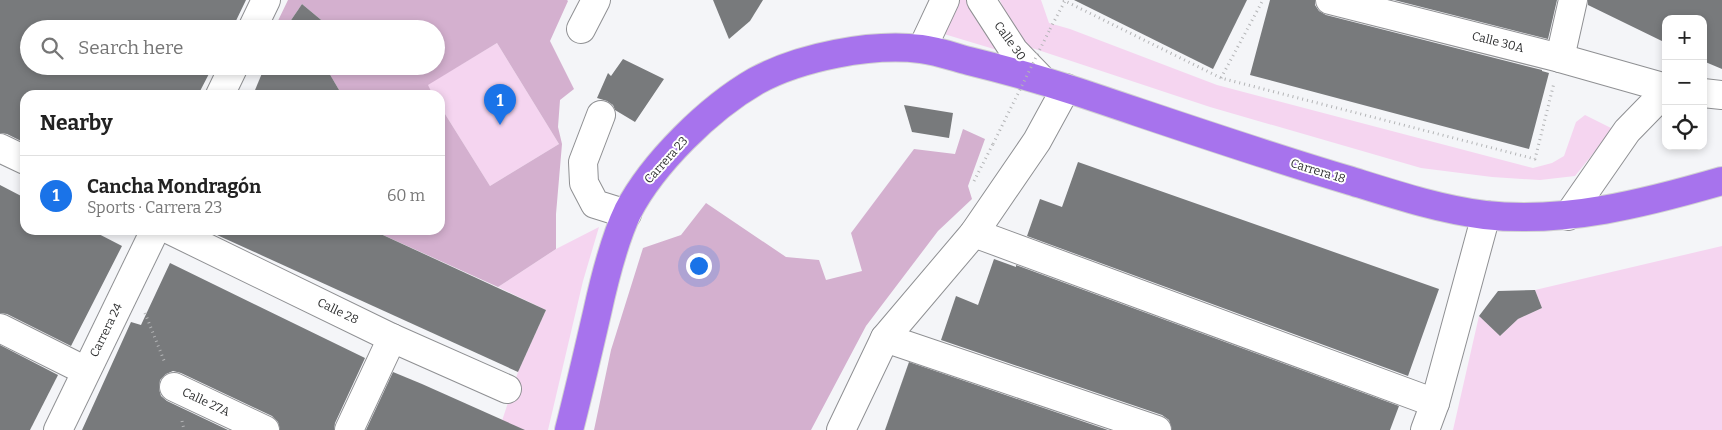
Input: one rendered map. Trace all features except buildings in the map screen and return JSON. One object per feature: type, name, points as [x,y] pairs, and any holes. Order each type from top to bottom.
[{"type":"highway","name":"Carrera 23","points":[[569,430],[606,273],[627,214],[642,187],[674,149],[727,101],[757,81],[789,67],[830,55],[870,49],[922,49]]},
{"type":"highway","name":"Carrera 18","points":[[922,49],[1054,84],[1300,166],[1430,205],[1486,215],[1568,216],[1675,195],[1722,181]]},
{"type":"street","points":[[256,20],[266,0]]},
{"type":"street","points":[[581,30],[596,0]]},
{"type":"street","points":[[922,49],[945,0]]},
{"type":"street","name":"Calle 30","points":[[981,0],[1014,51],[1054,84]]},
{"type":"street","name":"Calle 30A","points":[[1330,0],[1560,58],[1662,88]]},
{"type":"street","points":[[1560,58],[1573,0]]},
{"type":"street","points":[[222,90],[230,75]]},
{"type":"street","points":[[840,430],[885,338],[974,233],[1037,141],[1054,84]]},
{"type":"street","points":[[1568,216],[1627,131],[1662,93]]},
{"type":"street","points":[[1707,93],[1722,95]]},
{"type":"street","points":[[601,115],[583,162],[584,183],[595,204],[627,214]]},
{"type":"street","points":[[0,148],[20,158]]},
{"type":"street","points":[[1425,430],[1486,215]]},
{"type":"street","points":[[974,233],[1434,403]]},
{"type":"street","name":"Carrera 24","points":[[58,430],[153,235]]},
{"type":"street","name":"Calle 28","points":[[180,235],[392,338],[507,389]]},
{"type":"street","points":[[0,328],[86,372]]},
{"type":"street","points":[[349,430],[392,338]]},
{"type":"street","points":[[885,338],[1157,430]]},
{"type":"street","name":"Calle 27A","points":[[174,387],[266,430]]},
{"type":"path","points":[[1221,78],[1263,0]]},
{"type":"path","points":[[972,185],[1064,1],[1221,78],[1535,159],[1560,58]]},
{"type":"path","points":[[132,277],[174,387],[184,430]]},
{"type":"shaded area","points":[[288,0],[567,0],[550,41],[574,89],[560,100],[558,127],[562,144],[556,214],[556,249],[498,287],[383,235],[445,235],[445,114],[490,186],[559,144],[497,43],[445,75],[445,20],[321,20],[302,4],[291,20],[278,20]]},
{"type":"shaded area","points":[[960,0],[971,0],[1007,53],[944,34]]},
{"type":"shaded area","points":[[1000,0],[1041,0],[1049,23],[1070,29],[1217,85],[1533,168],[1552,163],[1564,156],[1576,122],[1585,115],[1613,129],[1575,176],[1540,180],[1492,177],[1421,168],[1210,107],[1020,44],[1010,27]]},
{"type":"shaded area","points":[[497,43],[559,144],[490,186],[445,114],[445,90],[430,90],[427,85]]},
{"type":"shaded area","points":[[330,75],[444,75],[428,85],[430,90],[339,90]]},
{"type":"shaded area","points":[[963,129],[985,139],[968,186],[972,199],[938,231],[866,326],[811,430],[594,430],[611,350],[643,248],[681,235],[706,203],[786,257],[819,260],[826,280],[862,271],[851,233],[914,149],[955,154]]},
{"type":"shaded area","points":[[599,227],[583,281],[548,430],[499,430],[518,372],[546,310],[498,287],[556,249]]},
{"type":"shaded area","points":[[1722,246],[1722,430],[1453,430],[1479,316],[1500,336],[1518,319],[1542,308],[1535,290]]},
{"type":"place","name":"Cancha Mondragón","points":[[500,125]]}]
